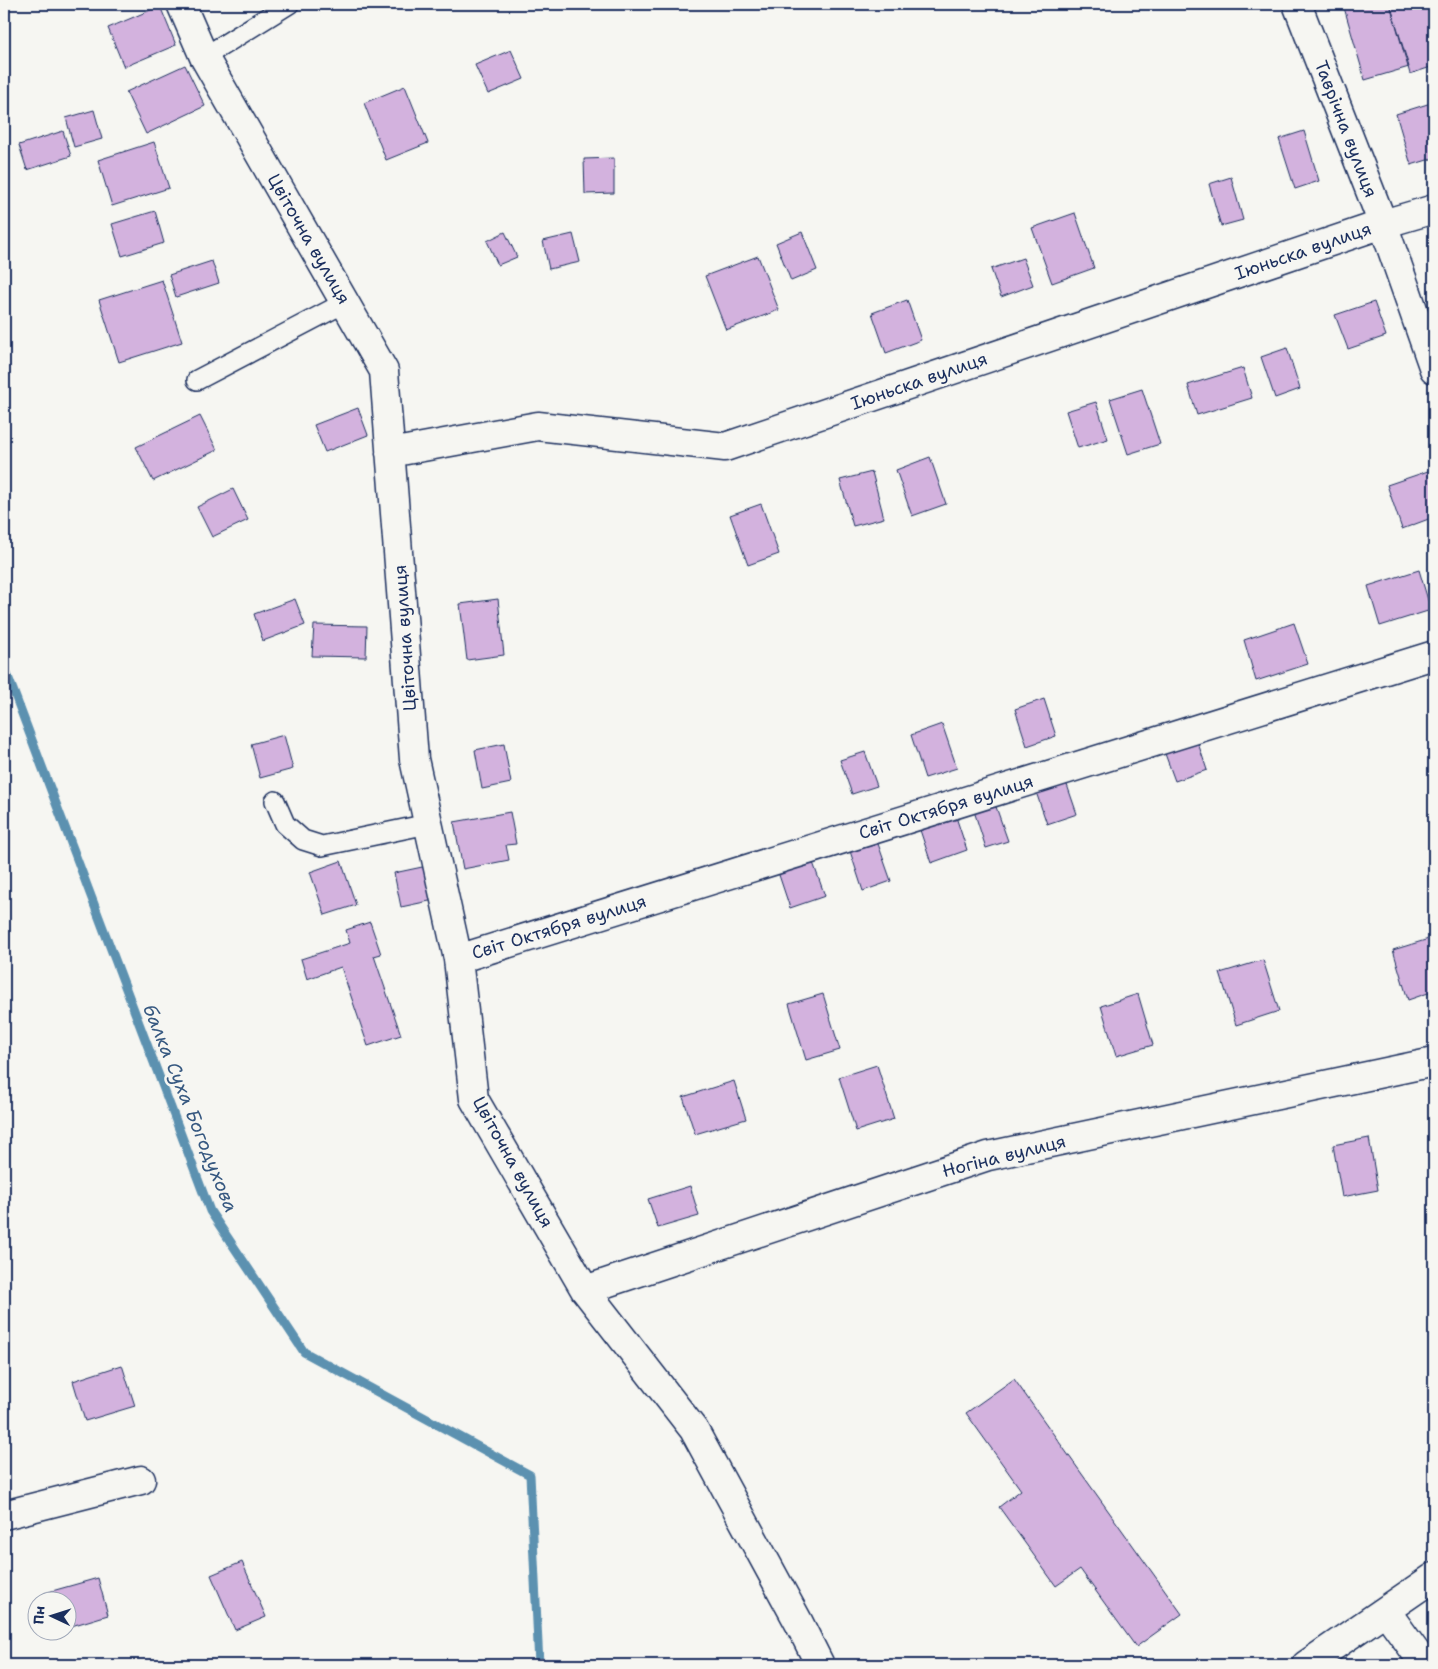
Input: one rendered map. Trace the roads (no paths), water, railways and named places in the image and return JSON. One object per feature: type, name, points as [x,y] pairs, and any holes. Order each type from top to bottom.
[{"type":"street","name":"Цвiточна вулиця","points":[[181,4],[204,56],[384,370],[414,759],[458,959],[474,1098],[585,1290],[694,1430],[820,1665]]},
{"type":"street","name":"Таврічна вулиця","points":[[1297,4],[1383,224],[1434,369]]},
{"type":"street","name":"Iюньска вулиця","points":[[390,453],[538,426],[725,447],[1383,224],[1434,209]]},
{"type":"street","name":"Світ Октября вулиця","points":[[458,959],[1434,655]]},
{"type":"street","name":"Ногіна вулиця","points":[[585,1290],[988,1156],[1434,1062]]},
{"type":"street","points":[[4,1515],[141,1480]]},
{"type":"street","points":[[1306,1665],[1434,1577]]},
{"type":"street","points":[[1386,1611],[1425,1665]]},
{"type":"lane","points":[[204,56],[290,4]]},
{"type":"lane","points":[[197,380],[346,302]]},
{"type":"lane","points":[[275,801],[285,824],[304,840],[322,846],[428,824]]},
{"type":"waterway","name":"балка Суха Богодухова","points":[[4,666],[210,1211],[304,1352],[530,1475],[539,1665]]}]
